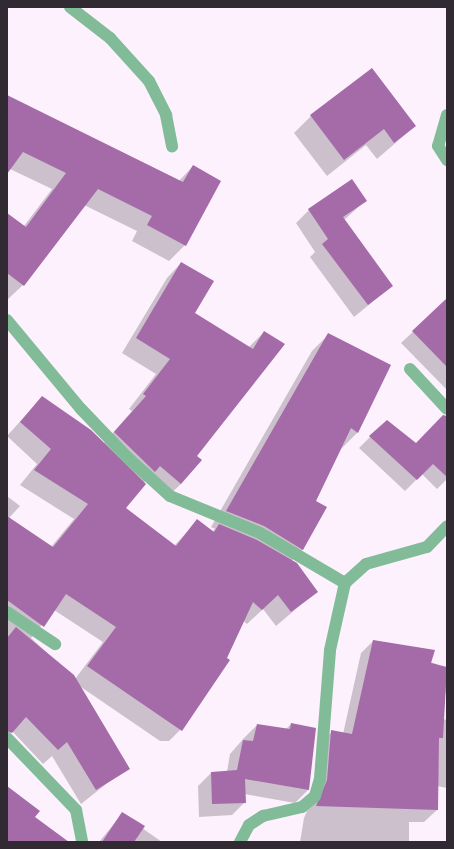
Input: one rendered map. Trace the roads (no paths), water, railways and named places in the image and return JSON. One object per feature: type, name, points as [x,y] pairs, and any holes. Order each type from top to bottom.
[{"type":"street","points":[[70,7],[110,38],[148,81],[166,115],[172,146]]},
{"type":"street","points":[[447,115],[438,146],[447,160]]},
{"type":"street","points":[[7,320],[81,409],[127,457],[170,496],[260,533],[345,583]]},
{"type":"street","points":[[410,369],[447,409]]},
{"type":"street","points":[[240,842],[249,825],[263,816],[302,807],[315,796],[320,778],[330,650],[345,583],[366,564],[428,547],[447,526]]},
{"type":"street","points":[[7,612],[55,644]]},
{"type":"street","points":[[7,738],[76,810],[82,842]]}]
